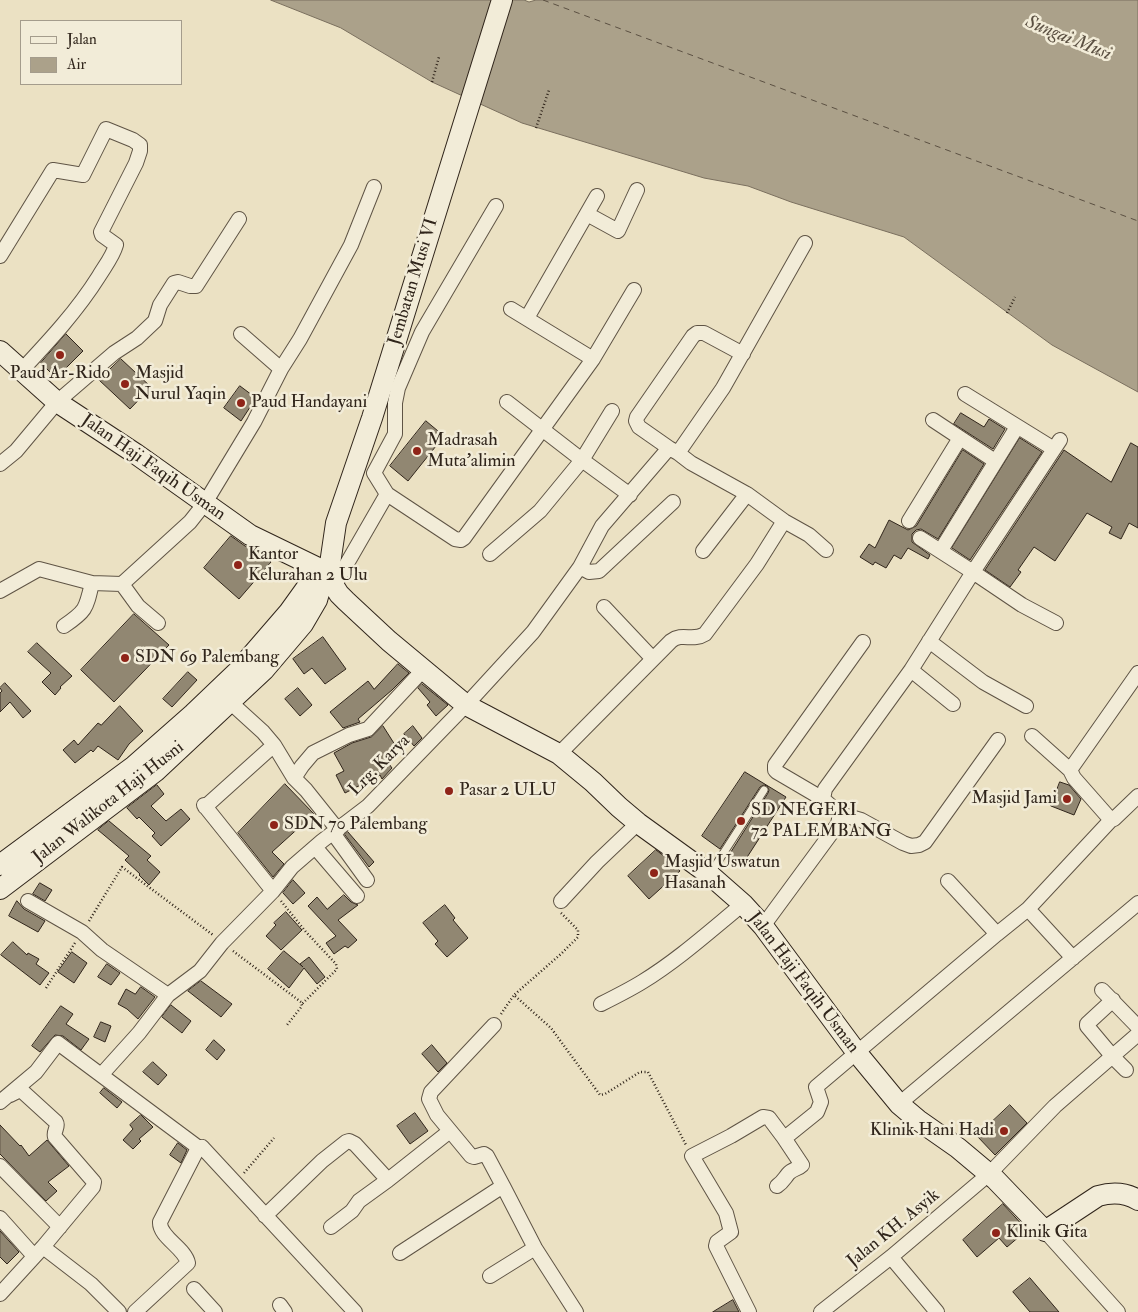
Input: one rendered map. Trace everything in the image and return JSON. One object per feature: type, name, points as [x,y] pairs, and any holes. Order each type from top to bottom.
[{"type":"street","name":"Jembatan Musi VI","points":[[325,573],[336,523],[374,409],[502,0]]},
{"type":"street","points":[[0,256],[53,170],[83,175],[106,129],[139,144],[141,149],[136,164],[101,232],[102,235],[116,246],[111,256],[86,297],[21,371]]},
{"type":"street","points":[[0,590],[39,569],[92,583],[122,584],[190,522],[205,504],[254,422],[281,369],[300,339],[351,245],[374,187]]},
{"type":"street","points":[[586,214],[618,231],[637,190]]},
{"type":"street","points":[[526,318],[597,196]]},
{"type":"street","points":[[496,206],[422,332],[398,388],[395,403],[395,434],[374,473],[387,494],[455,539],[461,540],[543,431],[593,359],[634,290]]},
{"type":"street","points":[[0,464],[16,451],[57,402],[114,353],[137,338],[155,321],[160,305],[176,282],[196,286],[239,219]]},
{"type":"street","name":"Lrg. Karya","points":[[102,1074],[140,1033],[168,995],[200,972],[222,943],[273,891],[292,868],[315,847],[368,806],[466,705],[533,632],[580,567],[602,526],[630,494],[673,451],[723,388],[805,243]]},
{"type":"street","points":[[512,309],[593,359]]},
{"type":"street","points":[[743,354],[704,333],[698,333],[689,341],[636,421],[639,427],[673,451],[748,494],[826,550]]},
{"type":"street","points":[[240,334],[281,369]]},
{"type":"street","name":"Jalan Haji Faqih Usman","points":[[0,351],[57,402],[136,454],[250,535],[325,573],[339,594],[393,644],[466,705],[559,754],[594,782],[638,823],[710,874],[743,904],[763,926],[857,1053],[900,1105],[958,1148],[989,1174],[1046,1231]]},
{"type":"street","points":[[823,799],[826,789],[911,670],[1057,444],[1017,427],[965,394]]},
{"type":"street","points":[[507,402],[543,431],[630,494]]},
{"type":"street","points":[[490,554],[540,511],[582,460],[612,411]]},
{"type":"street","points":[[933,420],[995,462]]},
{"type":"street","points":[[941,550],[1017,427]]},
{"type":"street","points":[[909,521],[960,438]]},
{"type":"street","points":[[325,573],[387,494]]},
{"type":"street","points":[[703,551],[748,494]]},
{"type":"street","points":[[580,567],[589,572],[599,571],[672,502]]},
{"type":"street","points":[[559,754],[675,638],[680,636],[696,639],[706,634],[757,564],[784,521]]},
{"type":"street","points":[[920,538],[1022,605],[1056,623]]},
{"type":"street","name":"Jalan Walikota Haji Husni","points":[[0,888],[156,771],[264,670],[303,624],[317,600],[325,573]]},
{"type":"street","name":"Jalan Walikota Haji Husni","points":[[0,865],[134,766],[193,714],[238,671],[289,612],[312,580],[325,573]]},
{"type":"street","points":[[64,626],[79,616],[84,610],[92,583]]},
{"type":"street","points":[[122,584],[138,606],[158,623]]},
{"type":"street","points":[[604,607],[653,659]]},
{"type":"street","points":[[929,641],[983,682],[1026,706]]},
{"type":"street","points":[[863,642],[775,765],[777,772],[823,799],[840,814],[861,820],[903,843],[912,846],[919,845],[925,842],[998,740]]},
{"type":"street","points":[[294,778],[313,753],[349,735],[368,729],[424,670]]},
{"type":"street","points":[[911,670],[953,704]]},
{"type":"street","points":[[1070,770],[1138,673]]},
{"type":"street","points":[[230,702],[263,732],[274,745],[294,778],[306,790],[367,880]]},
{"type":"street","points":[[1032,736],[1070,770],[1074,778],[1111,820]]},
{"type":"street","points":[[273,891],[204,806],[274,745]]},
{"type":"street","points":[[784,1138],[817,1112],[821,1102],[816,1087],[1028,909],[1111,820],[1138,796]]},
{"type":"street","points":[[763,926],[838,824],[840,814]]},
{"type":"street","points":[[561,901],[597,862],[638,823]]},
{"type":"street","points":[[315,847],[357,896]]},
{"type":"street","points":[[948,881],[997,934]]},
{"type":"street","points":[[28,901],[82,932],[102,950],[168,995]]},
{"type":"street","points":[[900,1105],[1138,903]]},
{"type":"street","points":[[601,1004],[656,973],[692,947],[743,904]]},
{"type":"street","points":[[1028,909],[1073,958]]},
{"type":"street","points":[[1126,1070],[1113,1057],[1087,1024],[1107,995],[1138,1027]]},
{"type":"street","points":[[494,1025],[429,1095],[431,1104],[437,1115],[471,1156],[484,1154],[486,1156],[535,1248],[576,1312]]},
{"type":"street","name":"Jalan KH. Asyik","points":[[821,1312],[891,1257],[989,1174],[1055,1106],[1138,1034]]},
{"type":"street","points":[[3,1099],[36,1072],[58,1043],[199,1148],[204,1149],[355,1312]]},
{"type":"street","points":[[0,1294],[60,1227],[93,1187],[94,1182],[55,1137],[56,1122],[22,1091],[18,1091],[3,1099]]},
{"type":"street","points":[[749,1312],[716,1246],[716,1242],[731,1232],[727,1215],[692,1156],[763,1117],[769,1118],[802,1164],[800,1168],[787,1175],[784,1181],[777,1186]]},
{"type":"street","points":[[331,1228],[352,1211],[359,1201],[450,1130]]},
{"type":"street","points":[[265,1216],[322,1161],[349,1141],[355,1144],[388,1180]]},
{"type":"street","points":[[135,1312],[188,1263],[186,1256],[161,1229],[160,1222],[199,1148]]},
{"type":"street","points":[[0,1166],[60,1227]]},
{"type":"street","points":[[400,1253],[503,1186]]},
{"type":"street","points":[[1118,1312],[1046,1231],[1098,1196],[1108,1193],[1122,1193],[1138,1200]]},
{"type":"street","points":[[0,1218],[38,1251],[91,1284],[120,1312]]},
{"type":"street","points":[[490,1276],[535,1248]]},
{"type":"street","points":[[891,1257],[937,1312]]},
{"type":"street","points":[[194,1289],[215,1312]]},
{"type":"lane","points":[[710,874],[764,790]]},
{"type":"path","points":[[432,82],[439,57]]},
{"type":"path","points":[[536,128],[549,90]]},
{"type":"path","points":[[1007,313],[1015,297]]},
{"type":"path","points":[[46,988],[122,867]]},
{"type":"path","points":[[273,891],[306,932],[336,964],[337,969],[335,972],[302,1004]]},
{"type":"path","points":[[494,1025],[514,995],[578,937],[578,930],[558,908],[561,901]]},
{"type":"path","points":[[514,995],[551,1028],[600,1095],[605,1094],[640,1072],[648,1072],[692,1156]]},
{"type":"path","points":[[235,1184],[274,1138]]},
{"type":"water","name":"Sungai Musi","points":[[271,0],[524,0],[529,2],[536,0],[1138,0],[1138,392],[1052,345],[904,237],[791,202],[748,186],[704,178],[522,123],[432,82],[341,28]]},
{"type":"building","name":"Paud Ar-Rido","points":[[66,334],[83,351],[56,378],[41,363]]},
{"type":"building","name":"Masjid Nurul Yaqin","points":[[121,359],[151,387],[130,409],[99,380]]},
{"type":"building","name":"Paud Handayani","points":[[240,386],[256,398],[241,421],[224,408]]},
{"type":"building","points":[[961,413],[984,427],[989,419],[1005,429],[993,449],[954,424]]},
{"type":"building","name":"Madrasah Muta'alimin","points":[[426,421],[444,436],[408,481],[390,466]]},
{"type":"building","points":[[1020,438],[1042,452],[970,560],[952,548]]},
{"type":"building","points":[[1131,443],[1138,447],[1138,528],[1129,523],[1121,539],[1109,533],[1112,527],[1087,513],[1055,561],[1034,547],[1018,570],[1021,572],[1010,587],[985,570],[1064,450],[1111,482]]},
{"type":"building","points":[[963,450],[984,464],[938,539],[921,529],[916,530],[912,534],[912,542],[930,555],[928,559],[908,548],[901,559],[894,555],[886,568],[875,562],[873,565],[860,557],[869,544],[875,548],[889,520],[908,530],[916,526]]},
{"type":"building","name":"Kantor Kelurahan 2 Ulu","points":[[231,536],[245,546],[263,554],[271,562],[239,599],[204,568]]},
{"type":"building","name":"SDN 69 Palembang","points":[[134,614],[169,645],[114,702],[81,670]]},
{"type":"building","points":[[323,637],[346,669],[325,684],[312,668],[304,674],[293,659]]},
{"type":"building","points":[[37,643],[72,676],[60,687],[55,695],[42,682],[51,673],[28,652]]},
{"type":"building","points":[[398,664],[409,673],[358,719],[360,722],[343,728],[330,712],[368,681],[374,689]]},
{"type":"building","points":[[188,672],[197,680],[172,707],[163,699]]},
{"type":"building","points":[[5,683],[31,711],[23,718],[10,702],[0,712],[0,693],[2,691],[0,688]]},
{"type":"building","points":[[422,684],[448,705],[436,716],[427,705],[430,702],[418,688]]},
{"type":"building","points":[[298,688],[312,705],[300,716],[285,699]]},
{"type":"building","points":[[120,706],[143,731],[129,744],[118,760],[98,746],[93,752],[91,750],[75,763],[63,750],[74,740],[78,745],[98,723],[101,725]]},
{"type":"building","points":[[383,726],[397,748],[384,757],[392,768],[382,779],[380,775],[345,793],[336,775],[344,771],[334,753],[352,743],[371,737]]},
{"type":"building","points":[[413,726],[422,738],[414,746],[404,734]]},
{"type":"building","name":"SD NEGERI 72 PALEMBANG","points":[[745,772],[786,797],[742,865],[729,855],[768,793],[767,786],[760,787],[720,849],[702,836]]},
{"type":"building","name":"Masjid Jami","points":[[1060,782],[1069,785],[1081,799],[1074,815],[1051,806]]},
{"type":"building","name":"SDN 70 Palembang","points":[[285,784],[314,814],[272,852],[284,864],[273,877],[238,833]]},
{"type":"building","points":[[157,785],[164,794],[151,806],[166,821],[181,809],[190,819],[161,846],[152,836],[155,833],[139,817],[137,819],[127,808]]},
{"type":"building","points":[[109,821],[151,856],[147,860],[160,872],[149,885],[125,860],[129,856],[98,830]]},
{"type":"building","points":[[348,832],[374,862],[369,867],[345,835]]},
{"type":"building","name":"Masjid Uswatun Hasanah","points":[[656,850],[680,871],[649,899],[628,876]]},
{"type":"building","points":[[293,880],[305,893],[293,904],[283,893]]},
{"type":"building","points":[[40,883],[52,890],[45,901],[33,894]]},
{"type":"building","points":[[344,895],[351,902],[358,905],[338,920],[357,940],[348,948],[345,946],[334,954],[326,943],[336,936],[308,906],[317,897],[327,909]]},
{"type":"building","points":[[17,901],[24,909],[45,921],[38,932],[9,916]]},
{"type":"building","points":[[445,905],[455,918],[453,920],[468,938],[447,957],[435,944],[438,941],[423,923]]},
{"type":"building","points":[[286,912],[302,930],[281,950],[266,936],[276,925],[274,923]]},
{"type":"building","points":[[13,942],[27,955],[28,953],[39,959],[36,964],[49,973],[40,985],[1,955]]},
{"type":"building","points":[[284,951],[303,967],[300,964],[309,957],[325,977],[317,984],[304,968],[289,988],[268,969]]},
{"type":"building","points":[[72,952],[87,963],[74,983],[58,972]]},
{"type":"building","points":[[107,964],[120,973],[111,985],[98,977]]},
{"type":"building","points":[[201,981],[232,1004],[221,1017],[188,991]]},
{"type":"building","points":[[141,987],[155,997],[138,1019],[118,1004],[126,989],[135,994]]},
{"type":"building","points":[[171,1005],[191,1021],[182,1033],[162,1017]]},
{"type":"building","points":[[61,1006],[73,1014],[66,1024],[89,1039],[81,1050],[63,1036],[55,1035],[40,1052],[32,1046]]},
{"type":"building","points":[[101,1022],[111,1026],[105,1042],[94,1037]]},
{"type":"building","points":[[214,1040],[225,1050],[217,1060],[206,1050]]},
{"type":"building","points":[[432,1045],[447,1063],[438,1072],[422,1054]]},
{"type":"building","points":[[153,1062],[167,1075],[158,1085],[143,1072]]},
{"type":"building","points":[[104,1088],[122,1102],[117,1108],[100,1093]]},
{"type":"building","name":"Klinik Hani Hadi","points":[[1010,1105],[1027,1123],[995,1155],[977,1136]]},
{"type":"building","points":[[415,1113],[428,1131],[410,1144],[397,1126]]},
{"type":"building","points":[[141,1115],[153,1127],[139,1139],[141,1141],[133,1149],[123,1140],[133,1129],[130,1125]]},
{"type":"building","points":[[0,1125],[21,1145],[29,1156],[47,1140],[69,1166],[48,1182],[57,1191],[46,1201],[0,1154]]},
{"type":"building","points":[[178,1143],[187,1150],[181,1163],[170,1155]]},
{"type":"building","name":"Klinik Gita","points":[[1003,1204],[1027,1230],[1007,1247],[999,1238],[977,1257],[963,1240]]},
{"type":"building","points":[[0,1231],[19,1252],[7,1264],[0,1257]]},
{"type":"building","points":[[1030,1278],[1059,1312],[1030,1312],[1013,1292]]},
{"type":"building","points":[[733,1300],[739,1312],[713,1312]]},
{"type":"ferry route","points":[[543,0],[1138,221]]},
{"type":"place","name":"Paud Ar-Rido","points":[[60,355]]},
{"type":"place","name":"Masjid Nurul Yaqin","points":[[125,384]]},
{"type":"place","name":"Paud Handayani","points":[[241,403]]},
{"type":"place","name":"Madrasah Muta'alimin","points":[[417,451]]},
{"type":"place","name":"Kantor Kelurahan 2 Ulu","points":[[238,565]]},
{"type":"place","name":"SDN 69 Palembang","points":[[125,658]]},
{"type":"place","name":"Pasar 2 ULU","points":[[449,791]]},
{"type":"place","name":"Masjid Jami","points":[[1067,799]]},
{"type":"place","name":"SD NEGERI 72 PALEMBANG","points":[[741,821]]},
{"type":"place","name":"SDN 70 Palembang","points":[[274,825]]},
{"type":"place","name":"Masjid Uswatun Hasanah","points":[[654,873]]},
{"type":"place","name":"Klinik Hani Hadi","points":[[1004,1131]]},
{"type":"place","name":"Klinik Gita","points":[[996,1233]]}]
